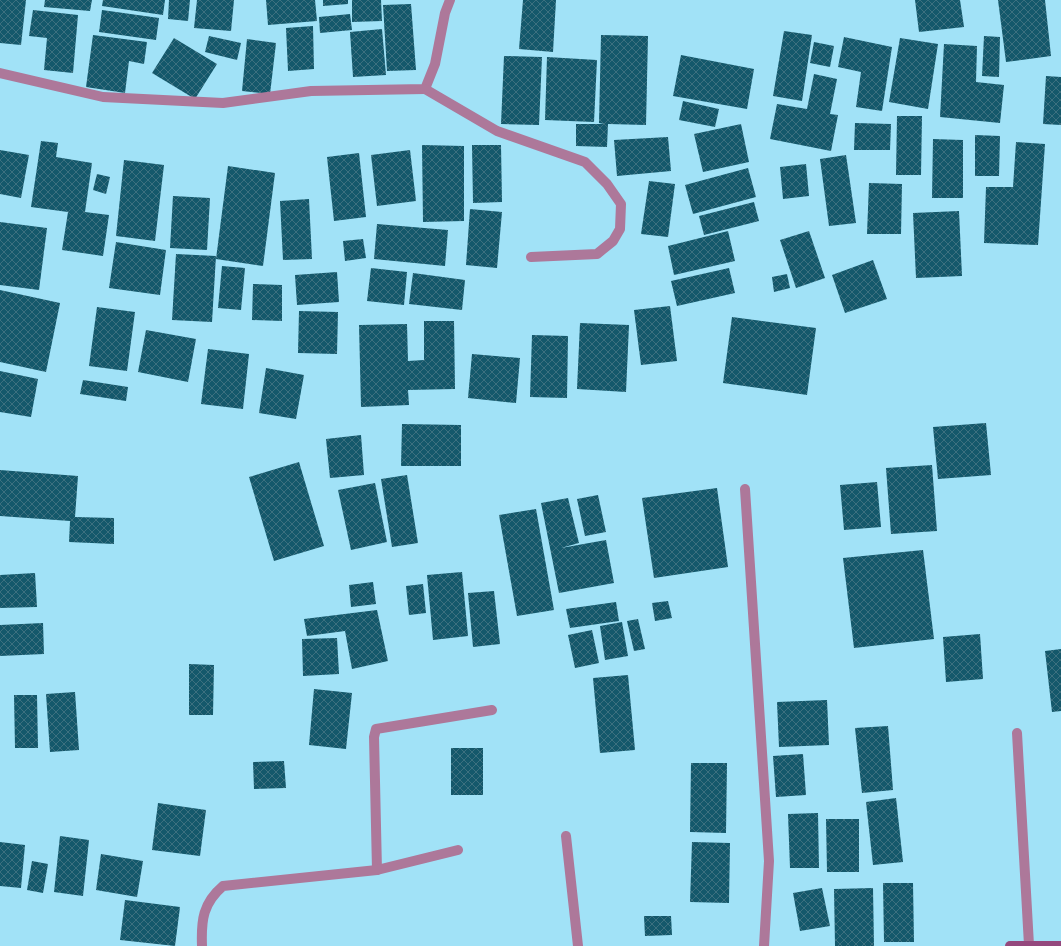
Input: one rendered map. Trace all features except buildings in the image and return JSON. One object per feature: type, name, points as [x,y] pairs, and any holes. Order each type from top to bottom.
[{"type":"street","points":[[425,89],[435,64],[445,13],[450,0]]},
{"type":"street","points":[[0,73],[104,96],[224,103],[311,91],[425,89],[497,131],[585,162],[607,184],[621,204],[620,229],[613,241],[596,254],[531,257]]},
{"type":"street","points":[[745,489],[769,861],[764,946]]},
{"type":"street","points":[[377,870],[374,737],[376,729],[492,710]]},
{"type":"street","points":[[1017,733],[1029,945]]},
{"type":"street","points":[[566,836],[578,946]]},
{"type":"street","points":[[202,946],[201,927],[205,910],[211,898],[223,886],[377,870],[458,850]]},
{"type":"street","points":[[1010,946],[1061,946]]}]
